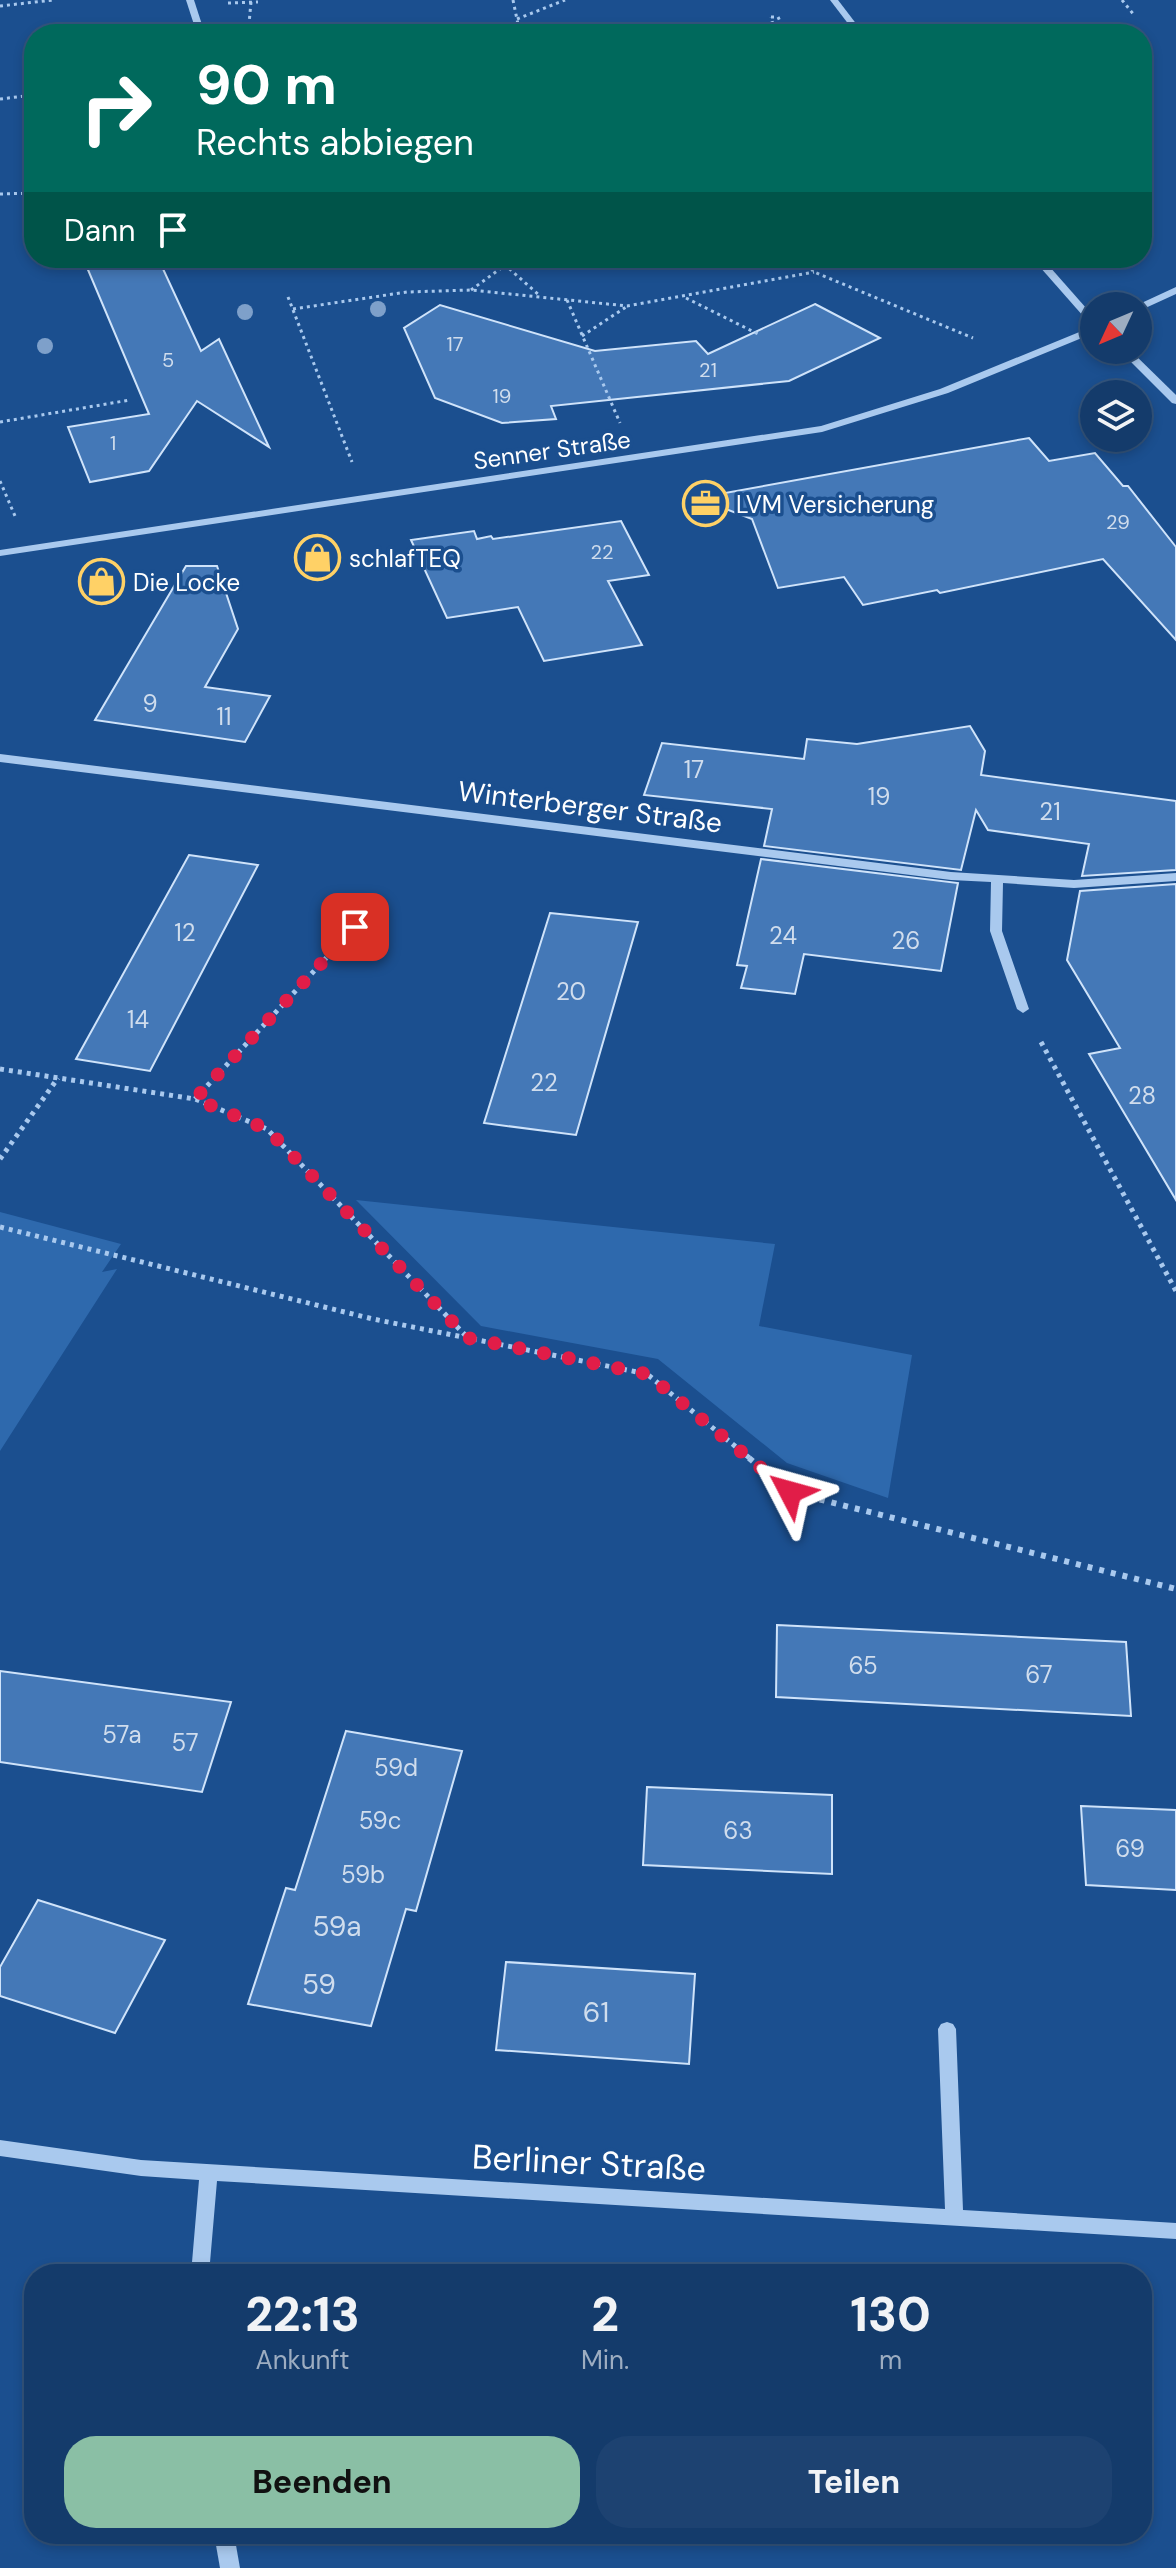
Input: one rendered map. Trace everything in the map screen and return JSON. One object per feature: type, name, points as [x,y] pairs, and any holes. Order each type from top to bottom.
[{"type":"street","points":[[190,0],[198,24]]},
{"type":"street","points":[[834,0],[852,24]]},
{"type":"street","points":[[1045,268],[1080,309]]},
{"type":"street","points":[[1152,301],[1176,290]]},
{"type":"street","name":"Senner Straße","points":[[0,553],[822,429],[944,391],[1080,332]]},
{"type":"street","points":[[1138,364],[1176,401]]},
{"type":"street","name":"Winterberger Straße","points":[[0,758],[951,876],[1074,884],[1176,877]]},
{"type":"street","points":[[997,879],[996,931],[1023,1009]]},
{"type":"street","points":[[947,2029],[954,2217]]},
{"type":"street","name":"Berliner Straße","points":[[0,2148],[141,2168],[209,2173],[1176,2231]]},
{"type":"street","points":[[201,2264],[209,2173]]},
{"type":"street","points":[[226,2544],[230,2568]]},
{"type":"path","points":[[0,6],[53,0]]},
{"type":"path","points":[[249,24],[251,0]]},
{"type":"path","points":[[513,0],[518,24]]},
{"type":"path","points":[[517,19],[565,0]]},
{"type":"path","points":[[1122,0],[1134,15]]},
{"type":"path","points":[[773,24],[771,17],[778,17],[781,24]]},
{"type":"path","points":[[0,99],[24,95]]},
{"type":"path","points":[[0,194],[24,193]]},
{"type":"path","points":[[275,268],[353,464]]},
{"type":"path","points":[[471,290],[499,268]]},
{"type":"path","points":[[508,268],[540,296]]},
{"type":"path","points":[[811,268],[977,339]]},
{"type":"path","points":[[293,309],[407,292],[471,290],[627,306],[814,272]]},
{"type":"path","points":[[685,297],[758,334]]},
{"type":"path","points":[[566,299],[622,426]]},
{"type":"path","points":[[582,336],[627,306]]},
{"type":"path","points":[[0,422],[130,400]]},
{"type":"path","points":[[0,481],[17,519]]},
{"type":"path","points":[[195,1099],[355,927]]},
{"type":"path","points":[[1023,1009],[1176,1291]]},
{"type":"path","points":[[0,1069],[195,1099],[267,1129],[468,1338]]},
{"type":"path","points":[[0,1159],[58,1078]]},
{"type":"path","points":[[0,1227],[373,1319],[647,1374],[790,1492],[1176,1589]]},
{"type":"shaded area","points":[[356,1200],[775,1244],[759,1326],[912,1355],[888,1498],[787,1463],[658,1359],[481,1326]]},
{"type":"shaded area","points":[[0,1212],[121,1244],[102,1272],[117,1269],[0,1451]]},
{"type":"building","points":[[87,268],[163,268],[201,351],[219,339],[269,447],[197,401],[149,471],[90,482],[68,427],[149,414]]},
{"type":"building","points":[[815,304],[880,338],[789,381],[551,406],[556,419],[502,423],[435,398],[404,328],[440,305],[595,351],[696,341],[708,354]]},
{"type":"building","points":[[1029,438],[1049,461],[1095,453],[1123,486],[1128,486],[1176,547],[1176,640],[1103,559],[940,593],[937,590],[863,605],[844,577],[778,588],[752,519],[697,498]]},
{"type":"building","points":[[621,521],[649,575],[608,581],[642,645],[544,661],[518,607],[447,618],[411,540],[474,531],[477,539],[491,536],[493,539]]},
{"type":"building","points":[[186,566],[217,566],[238,629],[205,687],[270,696],[245,742],[95,720]]},
{"type":"building","points":[[970,726],[985,751],[981,775],[1176,801],[1176,870],[1082,876],[1089,844],[988,830],[976,810],[961,870],[764,846],[772,809],[644,795],[662,743],[804,759],[807,739],[857,744]]},
{"type":"building","points":[[189,855],[258,865],[150,1071],[76,1059]]},
{"type":"building","points":[[761,859],[958,883],[941,971],[804,954],[795,994],[741,988],[747,966],[737,965]]},
{"type":"building","points":[[1176,884],[1176,1200],[1089,1054],[1120,1048],[1067,960],[1080,891]]},
{"type":"building","points":[[550,913],[638,922],[576,1135],[484,1123]]},
{"type":"building","points":[[777,1625],[1126,1642],[1131,1716],[776,1697]]},
{"type":"building","points":[[0,1671],[231,1702],[202,1792],[0,1762]]},
{"type":"building","points":[[346,1731],[462,1751],[416,1911],[406,1909],[371,2026],[248,2004],[286,1888],[295,1890]]},
{"type":"building","points":[[647,1787],[832,1795],[832,1874],[643,1865]]},
{"type":"building","points":[[1081,1806],[1176,1810],[1176,1890],[1086,1885]]},
{"type":"building","points":[[38,1900],[165,1940],[115,2033],[0,1996],[0,1967]]},
{"type":"building","points":[[506,1962],[695,1974],[689,2064],[496,2050]]},
{"type":"place","name":"LVM Versicherung","points":[[705,504]]},
{"type":"place","name":"schlafTEQ","points":[[318,558]]},
{"type":"place","name":"Die Locke","points":[[102,582]]},
{"type":"route","points":[[355,927],[195,1099],[267,1129],[468,1338],[647,1374],[790,1492]]}]
